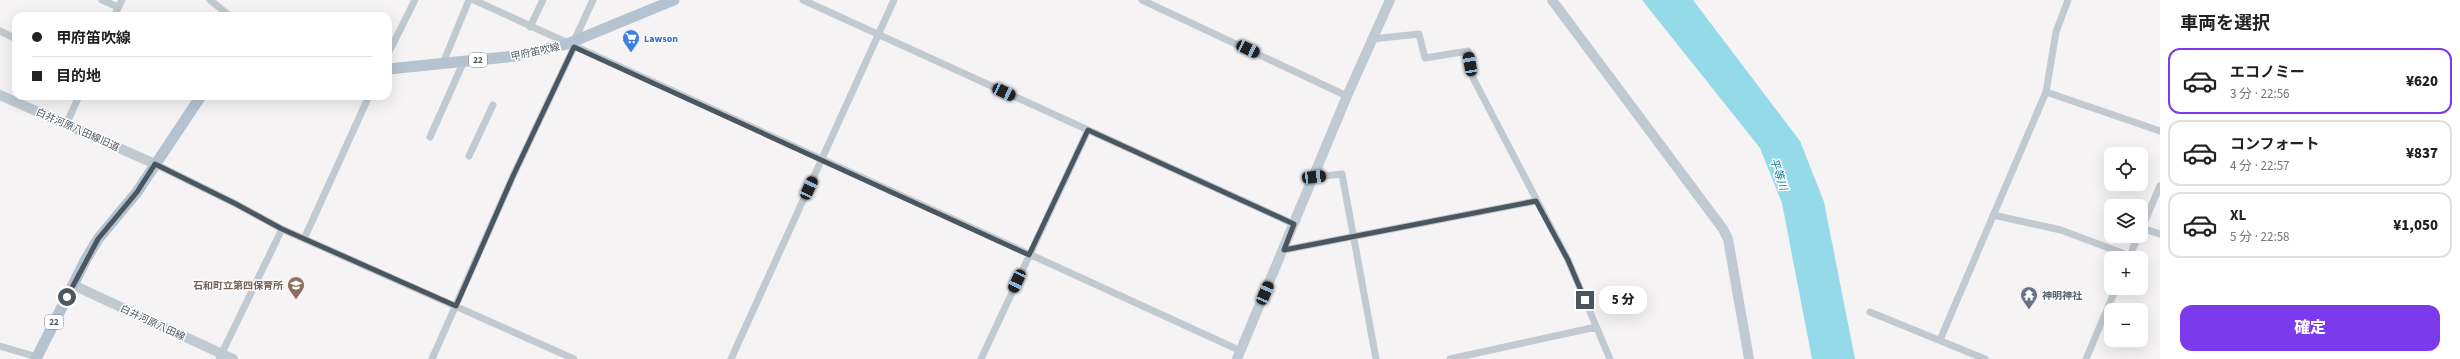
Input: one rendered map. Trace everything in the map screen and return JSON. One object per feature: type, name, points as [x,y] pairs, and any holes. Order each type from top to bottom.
[{"type":"main road","name":"甲府笛吹線","points":[[392,69],[516,56],[572,44],[674,0]]},
{"type":"main road","name":"22","points":[[36,358],[98,239],[137,192],[155,164],[177,136],[199,100]]},
{"type":"street","points":[[102,0],[118,7]]},
{"type":"street","points":[[116,12],[122,0]]},
{"type":"street","points":[[210,0],[225,12]]},
{"type":"street","points":[[392,46],[415,0]]},
{"type":"street","points":[[443,63],[469,0]]},
{"type":"street","points":[[474,0],[1029,255],[1239,355],[1347,96],[1390,0]]},
{"type":"street","points":[[530,26],[543,0]]},
{"type":"street","points":[[432,359],[593,0]]},
{"type":"street","points":[[803,0],[1294,224]]},
{"type":"street","points":[[731,359],[877,34],[894,0]]},
{"type":"street","points":[[1142,0],[1347,96]]},
{"type":"street","points":[[1552,0],[1723,229],[1728,239],[1749,359]]},
{"type":"street","points":[[1940,340],[2046,92],[2056,32],[2068,0]]},
{"type":"street","points":[[0,31],[12,37]]},
{"type":"street","points":[[1372,39],[1419,34],[1425,58],[1468,51],[1473,78],[1568,260],[1610,359]]},
{"type":"street","points":[[430,137],[464,61]]},
{"type":"street","points":[[2046,92],[2160,130]]},
{"type":"street","name":"白井河原八田線旧道","points":[[0,95],[155,164]]},
{"type":"street","points":[[66,125],[77,100]]},
{"type":"street","points":[[304,239],[367,100]]},
{"type":"street","points":[[469,156],[493,105]]},
{"type":"street","points":[[981,359],[1088,130]]},
{"type":"street","points":[[155,164],[236,204],[282,229],[574,359]]},
{"type":"street","points":[[1314,177],[1342,174],[1352,237],[1376,359]]},
{"type":"street","points":[[2148,213],[2160,186]]},
{"type":"street","points":[[1284,250],[1536,201]]},
{"type":"street","points":[[1993,215],[2061,230],[2115,251]]},
{"type":"street","points":[[220,356],[282,229]]},
{"type":"street","points":[[2148,231],[2160,234]]},
{"type":"street","name":"白井河原八田線","points":[[73,285],[220,356],[233,359]]},
{"type":"street","points":[[2086,359],[2113,295]]},
{"type":"street","points":[[1870,312],[1985,359]]},
{"type":"street","points":[[1450,359],[1596,327]]},
{"type":"street","points":[[0,346],[36,358]]},
{"type":"water","name":"平等川","points":[[1642,0],[1693,0],[1800,141],[1824,202],[1855,359],[1812,359],[1782,203],[1760,148]]},
{"type":"place","name":"Lawson","points":[[631,53]]},
{"type":"place","name":"石和町立第四保育所","points":[[296,300]]},
{"type":"place","name":"神明神社","points":[[2029,310]]},
{"type":"route","points":[[67,297],[98,239],[137,192],[155,164],[236,204],[282,229],[456,306],[513,176],[574,47],[822,159],[1029,255],[1088,130],[1294,224],[1284,250],[1536,201],[1568,260],[1585,300]]}]
